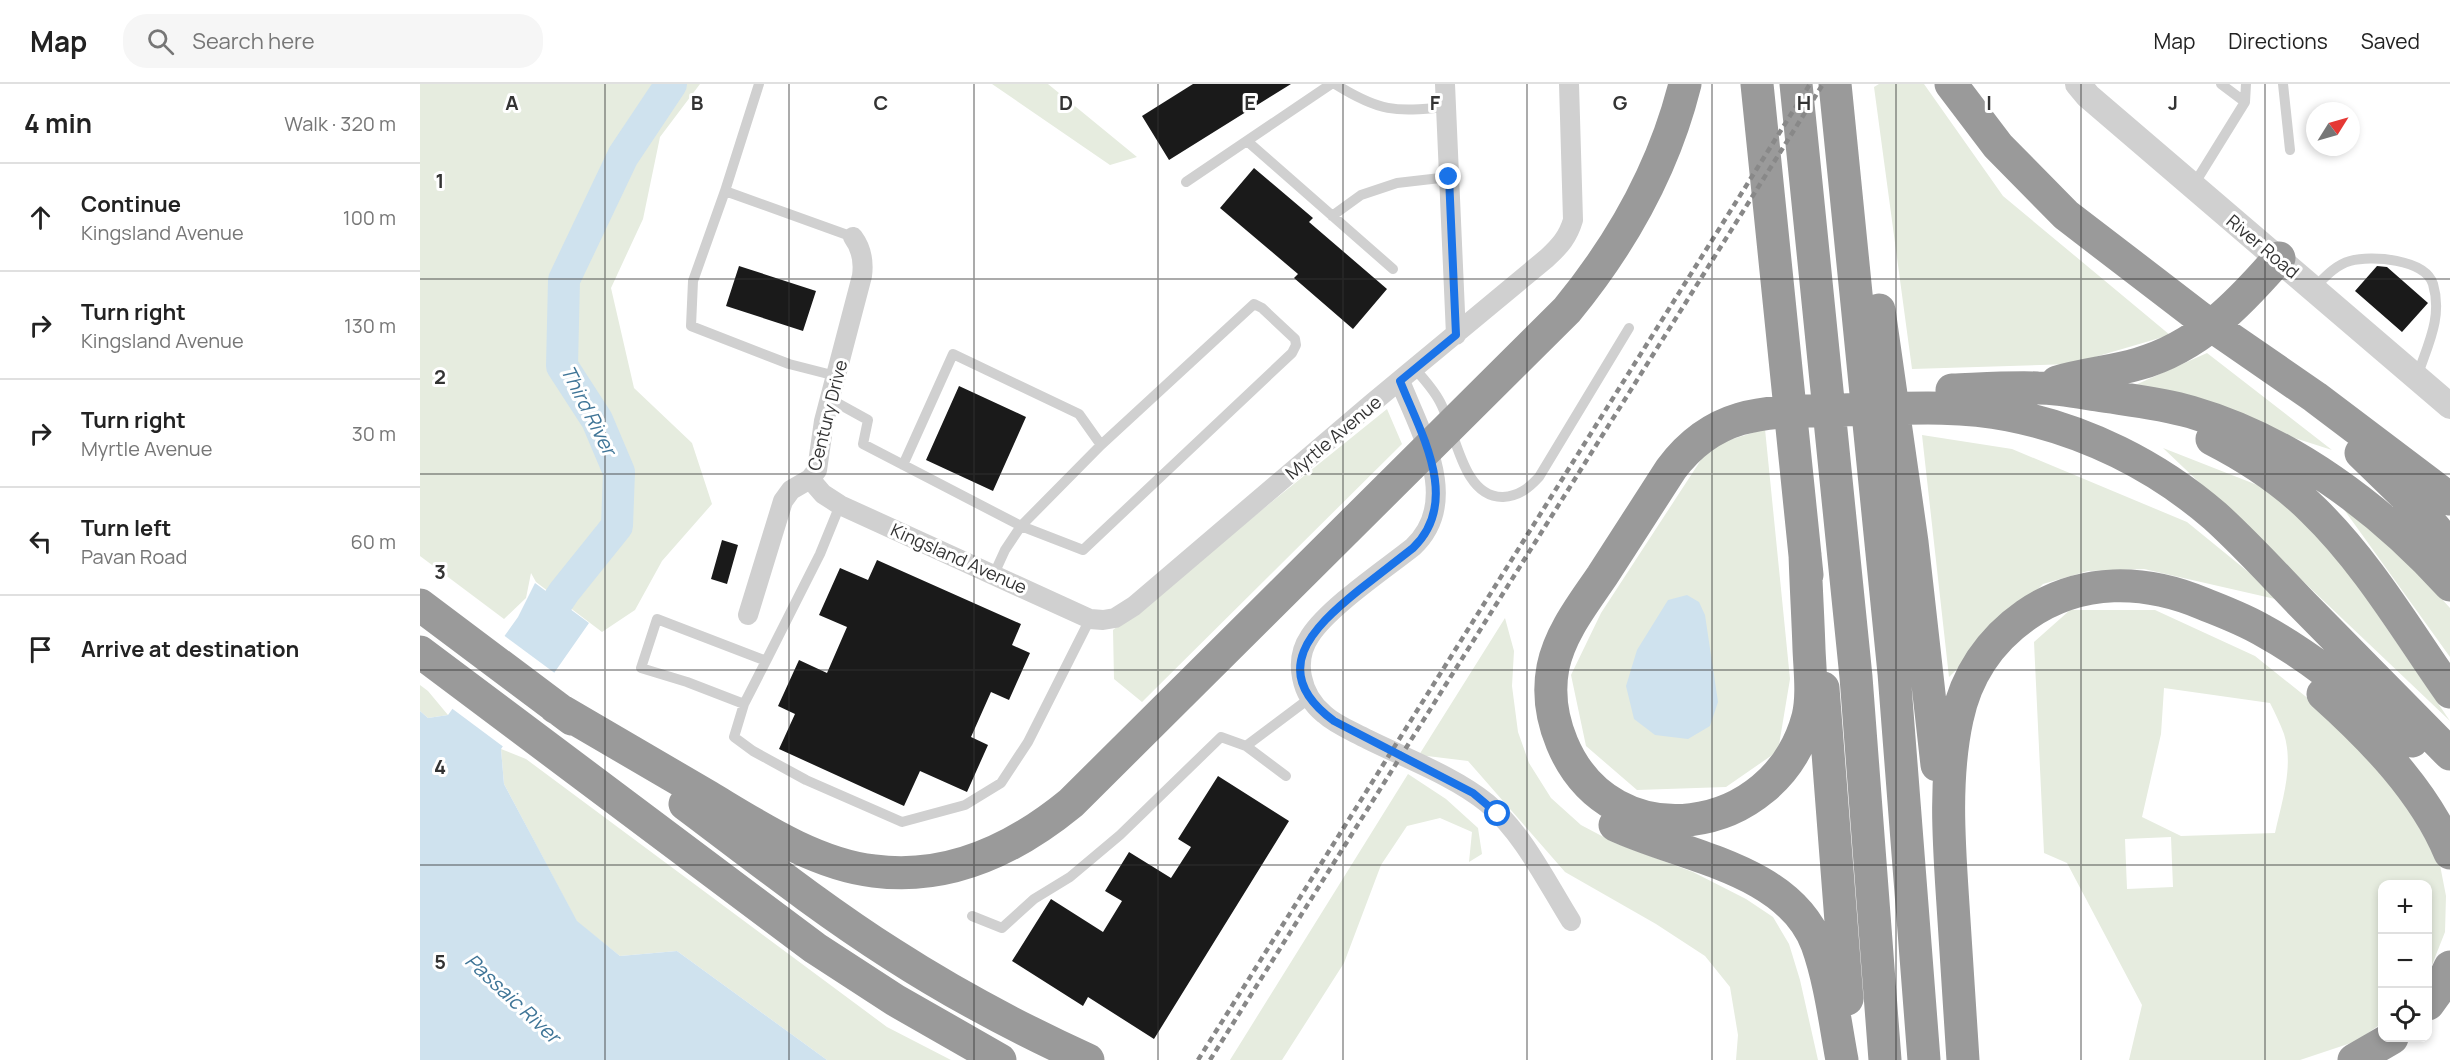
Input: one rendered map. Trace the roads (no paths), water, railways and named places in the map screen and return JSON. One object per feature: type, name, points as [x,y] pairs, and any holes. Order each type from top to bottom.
[{"type":"highway","points":[[555,707],[766,831],[817,855],[850,866],[873,871],[918,872],[965,863],[1009,847],[1041,827],[1071,803],[1567,310],[1598,270],[1639,204],[1660,158],[1684,84]]},
{"type":"highway","points":[[1797,84],[1865,774],[1885,1060]]},
{"type":"highway","points":[[1835,84],[1840,133],[1885,442],[1924,1060]]},
{"type":"highway","points":[[1951,84],[1998,146],[2042,193],[2090,235],[2211,326],[2315,397],[2450,499]]},
{"type":"highway","points":[[1758,86],[1805,554],[1827,734],[1851,1060]]},
{"type":"highway","points":[[2039,388],[2082,375],[2136,365],[2177,349],[2213,326],[2234,308],[2279,258]]},
{"type":"highway","points":[[2211,326],[2378,469],[2420,510],[2450,547]]},
{"type":"highway","points":[[1842,1060],[1817,944],[1811,930],[1793,906],[1757,879],[1647,839],[1601,818],[1574,797],[1563,784],[1545,756],[1535,725],[1531,694],[1538,647],[1556,608],[1654,456],[1682,426],[1714,406],[1741,397],[1768,394],[2039,388],[2149,402],[2193,413],[2231,427],[2289,455],[2346,491],[2380,517],[2450,585]]},
{"type":"highway","points":[[2096,395],[2145,410],[2205,436],[2247,459],[2288,487],[2325,522],[2349,550],[2450,692]]},
{"type":"highway","points":[[1805,554],[1811,680],[1809,714],[1791,757],[1772,781],[1760,793],[1734,809],[1707,818],[1679,821],[1652,818],[1625,808],[1588,783],[1564,748],[1552,708],[1553,667],[1566,632],[1671,469],[1686,451],[1703,435],[1723,424],[1744,416],[1769,412],[1926,408],[1983,411],[2057,426],[2108,446],[2164,477],[2216,518],[2450,754]]},
{"type":"highway","points":[[1885,442],[1920,607],[1951,874]]},
{"type":"highway","points":[[1963,1060],[1951,874],[1949,788],[1957,719],[1968,684],[1980,661],[2007,630],[2033,610],[2063,596],[2094,587],[2142,585],[2175,592],[2243,620],[2294,649],[2364,702],[2450,774]]},
{"type":"highway","points":[[2205,604],[2299,674],[2356,726],[2420,799],[2438,828],[2450,854]]},
{"type":"highway","points":[[420,605],[805,894],[875,943],[974,1003],[1088,1060]]},
{"type":"highway","points":[[420,652],[815,948],[895,1000],[1000,1060]]},
{"type":"highway","points":[[2432,998],[2441,986],[2450,967]]},
{"type":"highway","points":[[2354,1060],[2385,1042]]},
{"type":"street","points":[[1445,84],[1456,335]]},
{"type":"street","name":"Myrtle Avenue","points":[[1115,618],[1134,606],[1171,576],[1371,404],[1547,258],[1569,233],[1573,220],[1569,84]]},
{"type":"street","name":"River Road","points":[[2078,84],[2088,96],[2192,187],[2279,258],[2450,406]]},
{"type":"street","name":"Century Drive","points":[[748,615],[783,501],[792,490],[810,479],[818,463],[829,401],[862,276],[862,255],[859,244],[853,237]]},
{"type":"street","points":[[1408,375],[1419,428],[1437,487],[1433,520],[1422,539],[1336,608],[1309,637],[1301,658],[1305,689],[1323,713],[1334,721],[1456,783],[1486,803],[1520,840],[1571,921]]},
{"type":"street","name":"Kingsland Avenue","points":[[810,479],[823,494],[840,505],[1090,619],[1115,618]]},
{"type":"lane","points":[[759,84],[693,281],[691,326],[789,364],[836,376]]},
{"type":"lane","points":[[1186,182],[1333,84],[1365,103],[1402,111],[1446,107]]},
{"type":"lane","points":[[2221,84],[2245,102]]},
{"type":"lane","points":[[2192,187],[2245,102],[2246,84]]},
{"type":"lane","points":[[2283,84],[2290,150]]},
{"type":"lane","points":[[1247,141],[1393,269]]},
{"type":"lane","points":[[1332,216],[1361,195],[1397,183],[1449,177]]},
{"type":"lane","points":[[725,191],[853,237]]},
{"type":"lane","points":[[2314,288],[2334,269],[2352,260],[2391,259],[2426,274],[2433,284],[2436,322],[2416,377]]},
{"type":"lane","points":[[829,401],[868,420],[863,444],[1021,526],[1083,550],[1292,353],[1296,345],[1295,339],[1262,308],[1254,304],[1101,445],[1021,526],[1005,550],[994,574]]},
{"type":"lane","points":[[1408,375],[1441,404],[1468,473],[1476,485],[1485,494],[1508,497],[1529,488],[1539,477],[1629,328]]},
{"type":"lane","points":[[903,465],[953,354],[1079,414],[1101,445]]},
{"type":"lane","points":[[840,505],[820,554],[744,704],[734,737],[753,751],[806,780],[902,822],[965,805],[1001,783],[1028,742],[1090,619]]},
{"type":"lane","points":[[744,704],[641,668],[657,619],[766,661]]},
{"type":"lane","points":[[1246,746],[1310,698]]},
{"type":"lane","points":[[972,915],[1002,928],[1034,899],[1070,877],[1120,835],[1221,737],[1246,746],[1286,776]]},
{"type":"water","name":"Passaic River","points":[[535,583],[589,623],[501,749],[504,784],[577,921],[620,956],[677,951],[827,1060],[420,1060],[420,711],[428,718],[448,715],[518,617]]},
{"type":"water","points":[[1687,595],[1699,602],[1705,615],[1718,702],[1710,726],[1688,739],[1655,735],[1634,719],[1626,686],[1637,650],[1668,600]]},
{"type":"waterway","name":"Third River","points":[[534,637],[564,592],[617,526],[619,472],[597,420],[562,366],[564,280],[623,156],[671,84]]},
{"type":"railway","points":[[1198,1060],[1810,84]]},
{"type":"railway","points":[[1210,1060],[1823,84]]}]
